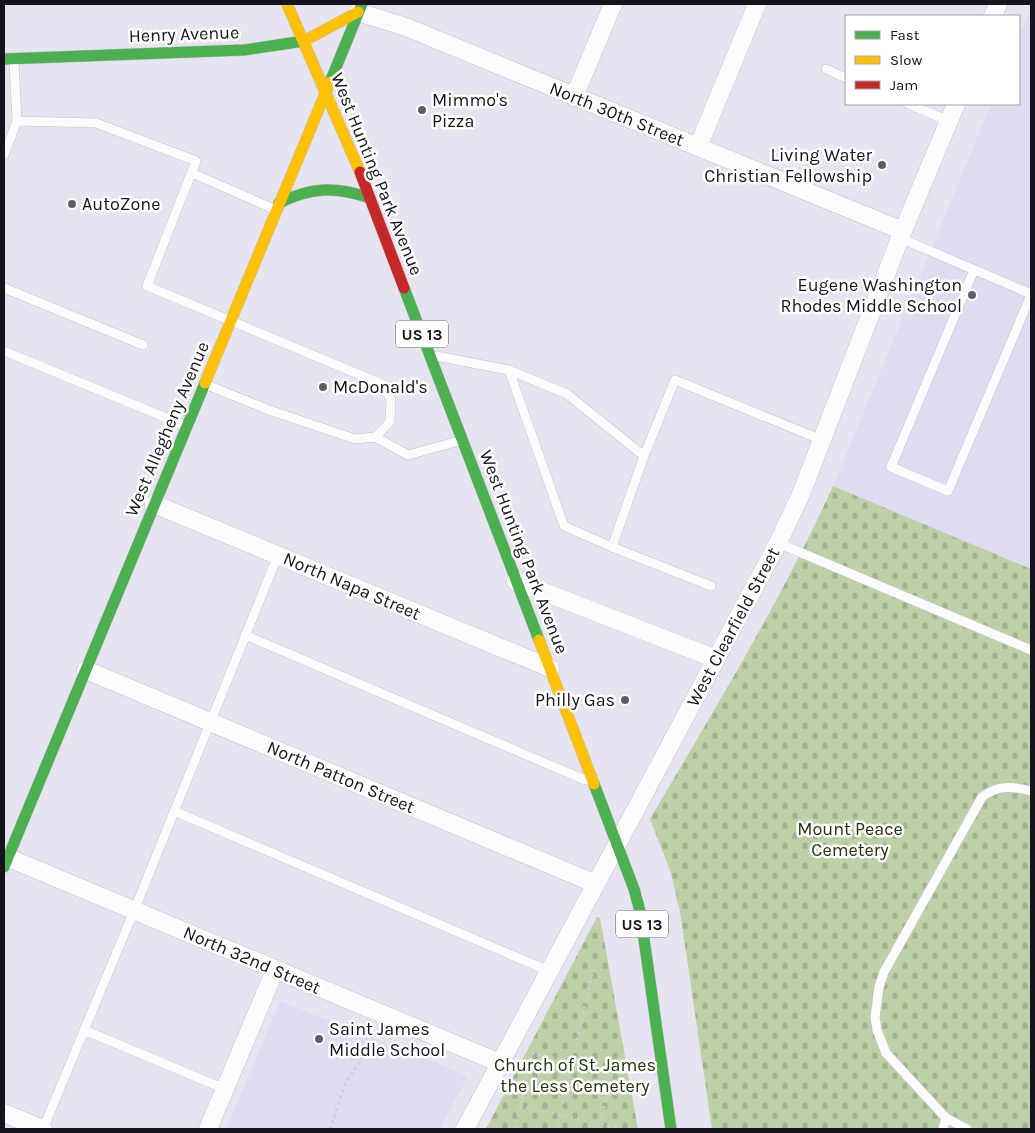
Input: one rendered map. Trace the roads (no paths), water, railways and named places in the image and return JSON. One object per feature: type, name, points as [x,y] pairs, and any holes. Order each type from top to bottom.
[{"type":"main road","name":"West Hunting Park Avenue","points":[[287,4],[325,89],[370,198],[617,844],[640,911],[671,1129]]},
{"type":"main road","name":"Henry Avenue","points":[[9,59],[244,50],[304,41],[360,8]]},
{"type":"main road","name":"West Allegheny Avenue","points":[[5,860],[86,670],[360,8]]},
{"type":"main road","points":[[278,206],[298,193],[322,188],[351,191],[370,198]]},
{"type":"street","points":[[574,96],[613,4]]},
{"type":"street","points":[[698,147],[757,4]]},
{"type":"street","name":"North 30th Street","points":[[360,8],[698,147],[902,235]]},
{"type":"street","name":"West Clearfield Street","points":[[466,1129],[778,543],[801,494],[902,235],[956,105]]},
{"type":"street","name":"North Napa Street","points":[[154,504],[550,668]]},
{"type":"street","points":[[516,580],[716,659]]},
{"type":"street","name":"North Patton Street","points":[[86,670],[596,884]]},
{"type":"street","name":"North 32nd Street","points":[[5,860],[134,911],[500,1063]]},
{"type":"street","points":[[208,1129],[275,970]]},
{"type":"street","points":[[4,1113],[43,1129]]},
{"type":"lane","points":[[5,150],[17,121],[9,59]]},
{"type":"lane","points":[[826,69],[845,78]]},
{"type":"lane","points":[[910,105],[949,121]]},
{"type":"lane","points":[[17,121],[96,123],[196,161],[147,286],[382,384],[391,399],[390,422],[375,437],[356,440],[269,410],[204,384]]},
{"type":"lane","points":[[192,173],[278,206]]},
{"type":"lane","points":[[902,235],[974,270],[1031,294],[948,491],[891,467],[974,270]]},
{"type":"lane","points":[[4,288],[143,345]]},
{"type":"lane","points":[[4,351],[186,426]]},
{"type":"lane","points":[[430,355],[509,370],[567,394],[644,456]]},
{"type":"lane","points":[[509,370],[564,526],[711,586]]},
{"type":"lane","points":[[612,547],[644,456],[675,380],[822,440]]},
{"type":"lane","points":[[375,437],[408,455],[462,440]]},
{"type":"lane","points":[[778,543],[1031,650]]},
{"type":"lane","points":[[43,1129],[134,911],[278,555]]},
{"type":"lane","points":[[245,635],[594,784]]},
{"type":"lane","points":[[967,1129],[946,1118],[886,1053],[876,1024],[879,986],[900,942],[982,797],[998,787],[1019,788],[1031,791]]},
{"type":"lane","points":[[174,811],[549,971]]},
{"type":"lane","points":[[84,1030],[225,1088]]},
{"type":"lane","points":[[943,1129],[946,1118]]},
{"type":"place","name":"Mimmo's Pizza","points":[[422,110]]},
{"type":"place","name":"Living Water Christian Fellowship","points":[[882,165]]},
{"type":"place","name":"AutoZone","points":[[72,204]]},
{"type":"place","name":"Eugene Washington Rhodes Middle School","points":[[972,295]]},
{"type":"place","name":"McDonald's","points":[[323,387]]},
{"type":"place","name":"Philly Gas","points":[[625,700]]},
{"type":"place","name":"Saint James Middle School","points":[[319,1039]]},
{"type":"park label","name":"Mount Peace Cemetery","points":[[850,840]]},
{"type":"park label","name":"Church of St. James the Less Cemetery","points":[[575,1075]]}]
